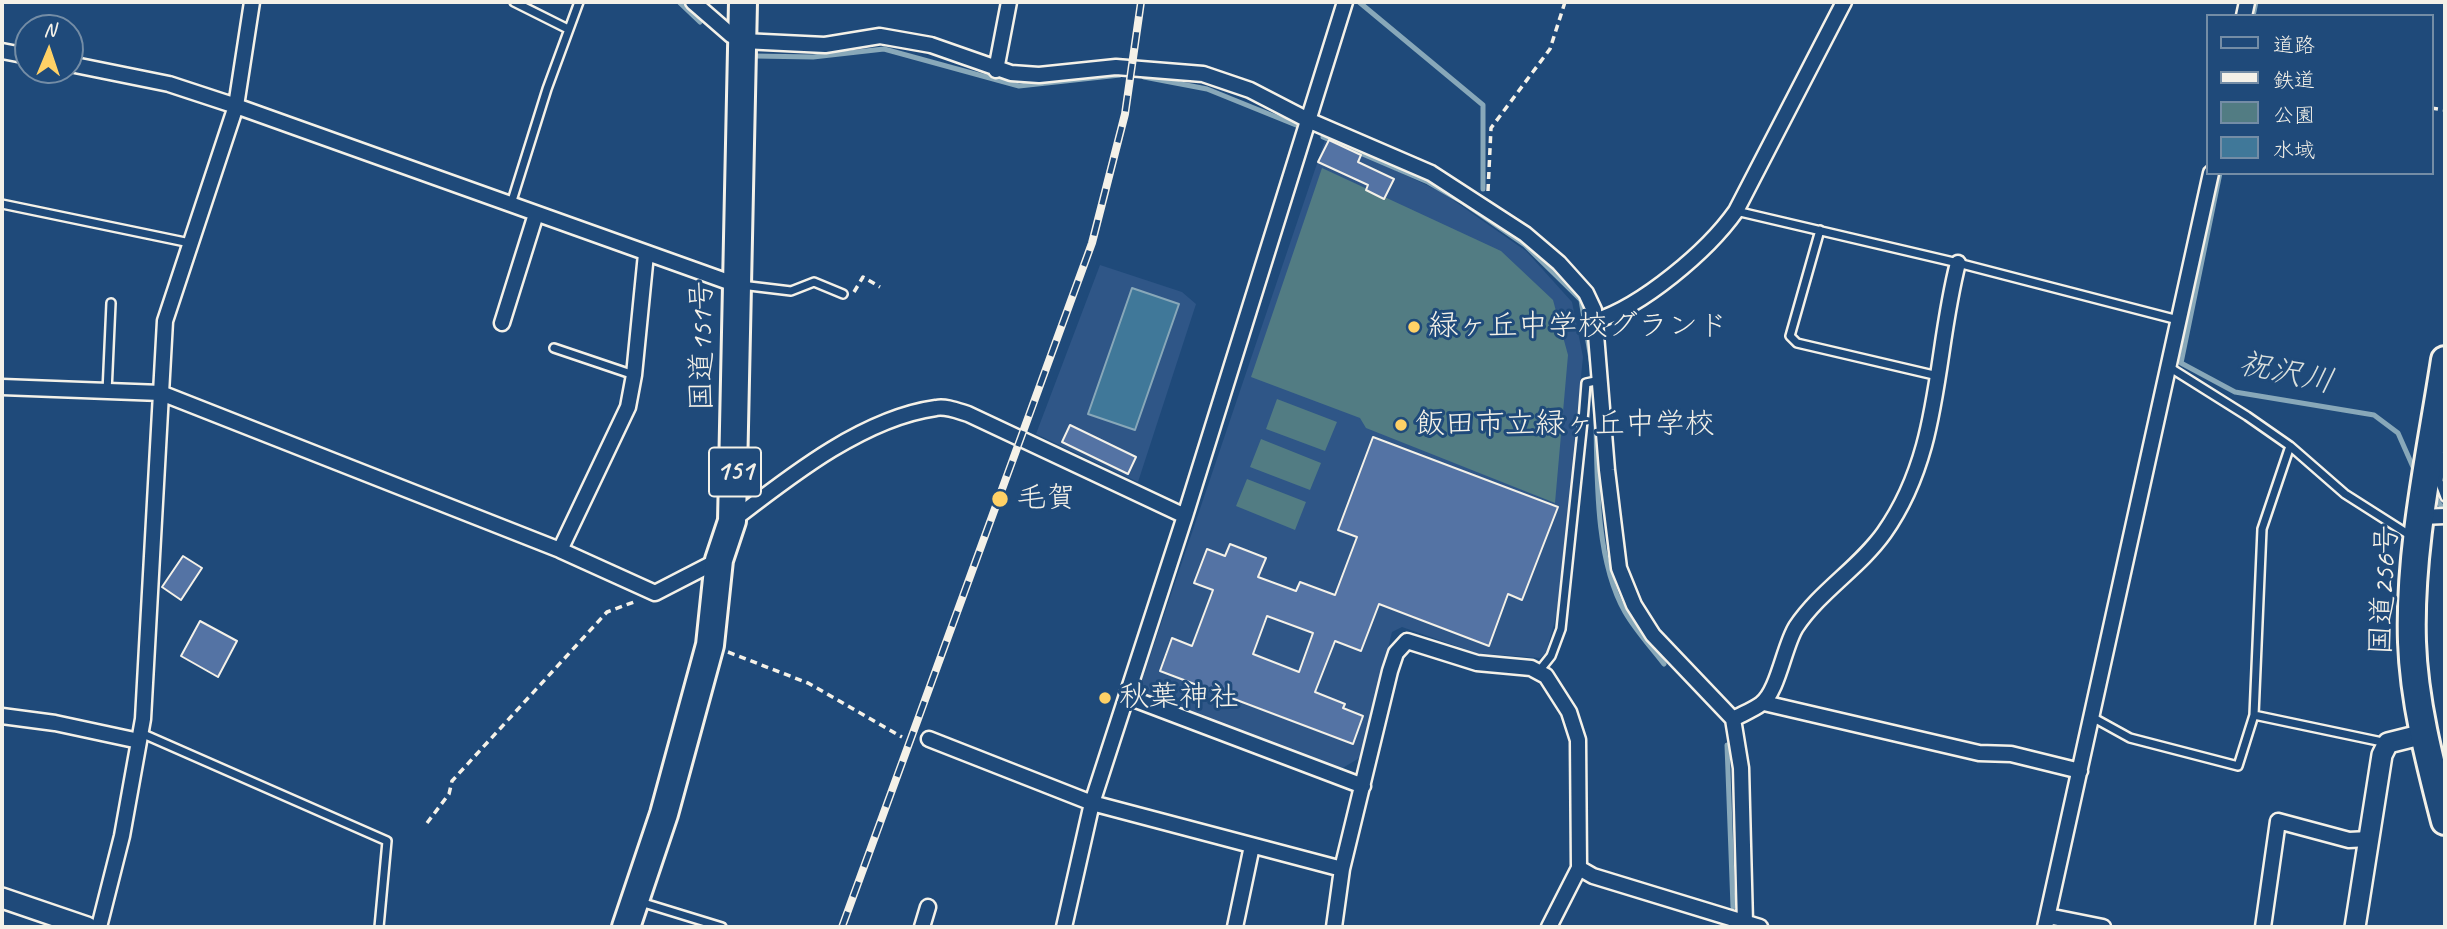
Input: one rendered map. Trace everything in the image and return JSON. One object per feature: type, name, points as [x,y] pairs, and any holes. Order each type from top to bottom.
[{"type":"highway","name":"国道151号","points":[[626,927],[664,814],[710,645],[719,560],[733,521],[743,2]]},
{"type":"highway","name":"国道256号","points":[[2445,360],[2429,463],[2432,514],[2412,644],[2424,734],[2445,821]]},
{"type":"street","points":[[99,927],[122,836],[140,737],[165,321],[236,106],[251,2]]},
{"type":"street","points":[[693,2],[743,41],[825,45],[880,36],[904,38],[996,70],[1040,75],[1116,67],[1203,74],[1250,90],[1308,120],[1431,173],[1525,234],[1559,263],[1586,293],[1595,321],[1613,534],[1633,605],[1653,635],[1733,719],[1741,768],[1745,925]]},
{"type":"street","points":[[996,70],[1009,2]]},
{"type":"street","points":[[1064,927],[1092,803],[1128,697],[1345,2]]},
{"type":"street","points":[[1595,321],[1614,315],[1690,261],[1719,235],[1736,211],[1844,2]]},
{"type":"street","points":[[84,67],[169,84],[236,106],[737,285]]},
{"type":"street","points":[[2103,927],[2047,922],[2211,175]]},
{"type":"street","points":[[502,323],[536,214]]},
{"type":"street","points":[[560,550],[628,407],[634,375],[646,254]]},
{"type":"street","points":[[1733,719],[1764,703],[1796,627],[1883,534],[1909,492],[1927,441],[1958,263]]},
{"type":"street","points":[[2,387],[161,393],[560,550],[655,593],[719,560]]},
{"type":"street","points":[[733,521],[798,470],[855,438],[904,415],[939,407],[968,414],[1185,516]]},
{"type":"street","points":[[1334,927],[1342,869],[1390,671],[1396,653],[1407,641],[1477,663],[1531,668],[1546,676],[1561,697],[1578,740],[1579,868],[1549,927]]},
{"type":"street","points":[[1128,697],[1363,786]]},
{"type":"street","points":[[1764,703],[1979,753],[2011,754],[2080,771]]},
{"type":"street","points":[[2,716],[140,737]]},
{"type":"street","points":[[2354,927],[2382,755],[2388,743],[2424,734]]},
{"type":"street","points":[[929,739],[1092,803],[1342,869]]},
{"type":"street","points":[[2263,927],[2278,821],[2349,840],[2369,839]]},
{"type":"street","points":[[1235,927],[1252,846]]},
{"type":"street","points":[[1579,868],[1593,876],[1745,925],[1760,927]]},
{"type":"street","points":[[2,898],[88,927]]},
{"type":"street","points":[[922,927],[928,907]]},
{"type":"lane","points":[[514,2],[568,29]]},
{"type":"lane","points":[[511,204],[579,2]]},
{"type":"lane","points":[[2,204],[190,243]]},
{"type":"lane","points":[[1736,211],[1958,263],[2179,320]]},
{"type":"lane","points":[[1819,230],[1790,336],[1797,343],[1938,376]]},
{"type":"lane","points":[[737,285],[790,291],[814,282],[843,294]]},
{"type":"lane","points":[[107,392],[111,303]]},
{"type":"lane","points":[[554,348],[634,375]]},
{"type":"lane","points":[[2168,366],[2290,446],[2345,494],[2377,517],[2432,514]]},
{"type":"lane","points":[[1539,671],[1551,656],[1561,629],[1586,383],[1600,380]]},
{"type":"lane","points":[[2092,717],[2130,738],[2238,766],[2254,715],[2262,529],[2290,446]]},
{"type":"lane","points":[[2254,715],[2388,743]]},
{"type":"lane","points":[[140,737],[387,841],[379,927]]},
{"type":"lane","points":[[648,904],[722,927]]},
{"type":"path","points":[[1488,210],[1491,128],[1550,49],[1565,2]]},
{"type":"path","points":[[843,294],[851,298],[863,277],[880,287]]},
{"type":"path","points":[[427,823],[449,794],[452,781],[607,612],[655,593]]},
{"type":"path","points":[[710,645],[808,683],[902,737]]},
{"type":"shaded area","name":"飯田市立緑ヶ丘中学校","points":[[1326,137],[1443,193],[1526,251],[1572,302],[1583,357],[1557,613],[1546,653],[1540,658],[1476,653],[1402,627],[1392,632],[1361,757],[1341,769],[1151,697],[1141,683]]},
{"type":"shaded area","points":[[1100,265],[1182,292],[1196,304],[1138,482],[1036,434]]},
{"type":"green space","name":"緑ヶ丘中学校グランド","points":[[1322,168],[1501,251],[1553,300],[1568,355],[1555,503],[1366,428],[1360,418],[1251,377]]},
{"type":"green space","points":[[1277,399],[1337,422],[1325,451],[1266,429]]},
{"type":"green space","points":[[1261,439],[1321,463],[1310,490],[1250,467]]},
{"type":"green space","points":[[1247,479],[1306,502],[1295,530],[1236,506]]},
{"type":"water","points":[[1132,288],[1179,304],[1135,430],[1088,414]]},
{"type":"building","points":[[1329,140],[1361,155],[1358,162],[1394,179],[1384,199],[1366,190],[1368,185],[1318,162]]},
{"type":"building","points":[[1070,425],[1136,457],[1128,474],[1062,442]]},
{"type":"building","points":[[1373,437],[1558,507],[1522,600],[1508,594],[1489,646],[1379,604],[1361,651],[1335,641],[1315,692],[1345,704],[1343,708],[1363,716],[1353,744],[1160,671],[1172,638],[1192,646],[1213,590],[1194,583],[1207,549],[1225,556],[1230,544],[1266,558],[1258,577],[1296,591],[1300,582],[1335,595],[1357,537],[1338,530]],"holes":[[[1267,616],[1313,633],[1299,672],[1253,654]]]},
{"type":"building","points":[[183,556],[202,568],[181,600],[162,587]]},
{"type":"building","points":[[200,621],[237,641],[218,677],[181,656]]},
{"type":"waterway","points":[[679,2],[700,22]]},
{"type":"waterway","points":[[1359,2],[1483,105],[1483,189]]},
{"type":"waterway","name":"祝沢川","points":[[2253,14],[2256,2]]},
{"type":"waterway","points":[[755,56],[813,57],[884,49],[1019,86],[1120,75]]},
{"type":"waterway","points":[[1144,77],[1207,89],[1296,125]]},
{"type":"waterway","points":[[1323,137],[1428,182],[1525,245],[1581,300],[1592,365]]},
{"type":"waterway","name":"祝沢川","points":[[2220,175],[2181,363],[2235,392],[2374,415],[2398,433],[2417,476]]},
{"type":"waterway","points":[[1596,417],[1600,517],[1608,568],[1625,612],[1664,664]]},
{"type":"waterway","name":"祝沢川","points":[[2432,494],[2445,511]]},
{"type":"waterway","points":[[1727,745],[1733,907]]},
{"type":"railway","points":[[842,927],[1092,243],[1125,114],[1141,2]]},
{"type":"place","name":"緑ヶ丘中学校グランド","points":[[1414,327]]},
{"type":"place","name":"飯田市立緑ヶ丘中学校","points":[[1401,425]]},
{"type":"place","name":"毛賀","points":[[1000,499]]},
{"type":"place","name":"秋葉神社","points":[[1105,698]]}]
